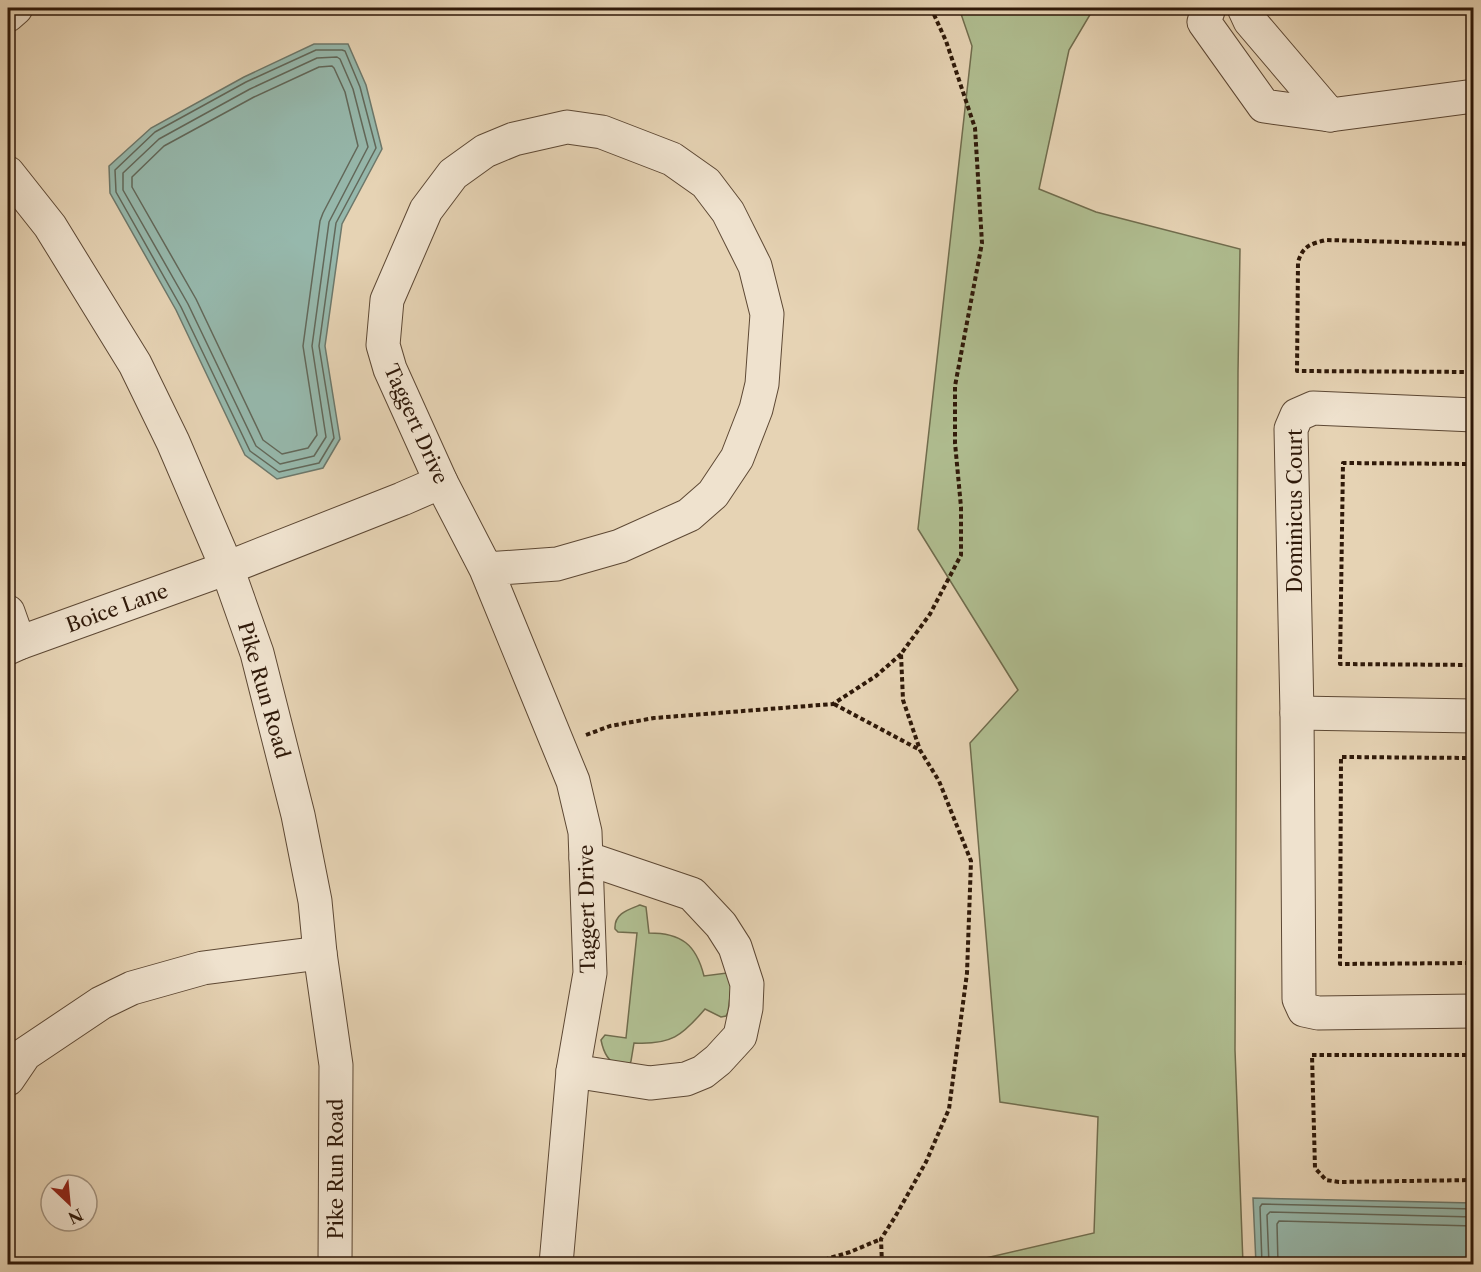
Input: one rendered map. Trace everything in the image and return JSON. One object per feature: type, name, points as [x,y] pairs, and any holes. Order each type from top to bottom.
[{"type":"street","points":[[8,15],[16,8]]},
{"type":"street","points":[[1209,8],[1204,22],[1264,106],[1330,115],[1473,96]]},
{"type":"street","points":[[1244,8],[1250,21],[1330,115]]},
{"type":"street","name":"Taggert Drive","points":[[486,569],[557,564],[620,546],[689,515],[713,494],[737,458],[756,409],[762,384],[767,314],[755,266],[728,212],[706,183],[672,159],[602,132],[567,127],[514,139],[485,152],[453,174],[426,210],[387,300],[383,345],[390,369],[441,482],[486,569],[573,781],[585,832],[590,973],[573,1071],[556,1264]]},
{"type":"street","name":"Pike Run Road","points":[[8,172],[50,226],[135,364],[173,442],[227,568],[257,653],[298,815],[315,901],[336,1065],[335,1264]]},
{"type":"street","name":"Dominicus Court","points":[[1473,415],[1313,408],[1297,415],[1291,429],[1297,713],[1299,999],[1304,1010],[1318,1013],[1473,1011]]},
{"type":"street","name":"Boice Lane","points":[[13,646],[227,568],[441,482]]},
{"type":"street","points":[[8,612],[13,646]]},
{"type":"street","points":[[1297,713],[1473,716]]},
{"type":"street","points":[[573,1071],[650,1083],[686,1079],[703,1072],[718,1060],[740,1036],[746,1008],[747,984],[735,947],[721,925],[692,894],[586,858]]},
{"type":"street","points":[[8,1079],[26,1054],[101,1002],[132,988],[203,968],[320,952]]},
{"type":"path","points":[[580,738],[610,726],[654,718],[833,704],[876,676],[901,654],[930,614],[961,555],[962,507],[955,442],[955,386],[982,243],[975,128],[946,41],[931,8]]},
{"type":"path","points":[[1473,243],[1326,240],[1305,247],[1298,262],[1297,371],[1473,372]]},
{"type":"path","points":[[1473,464],[1343,463],[1340,664],[1473,665]]},
{"type":"path","points":[[882,1264],[881,1239],[926,1162],[949,1109],[967,973],[971,861],[939,781],[920,750],[903,700],[901,654]]},
{"type":"path","points":[[833,704],[920,750]]},
{"type":"path","points":[[1473,758],[1341,757],[1340,964],[1472,963],[1469,859],[1473,851]]},
{"type":"path","points":[[1473,1055],[1312,1055],[1315,1168],[1326,1180],[1339,1182],[1473,1180]]},
{"type":"path","points":[[810,1264],[850,1252],[881,1239]]},
{"type":"path","points":[[822,1261],[835,1264]]},
{"type":"green space","points":[[959,8],[1094,8],[1069,50],[1039,189],[1096,212],[1240,249],[1235,1050],[1243,1264],[960,1264],[1094,1233],[1098,1117],[1000,1102],[970,743],[1018,690],[918,529],[972,46]]},
{"type":"green space","points":[[640,905],[646,907],[649,933],[670,935],[686,942],[697,956],[704,976],[727,973],[732,981],[726,1016],[721,1017],[705,1009],[675,1037],[657,1042],[634,1043],[629,1066],[622,1066],[609,1058],[601,1040],[605,1035],[626,1038],[637,933],[618,932],[615,924],[622,913]]},
{"type":"water","points":[[314,44],[348,44],[366,85],[382,149],[342,224],[325,346],[340,439],[323,468],[277,479],[245,455],[176,310],[110,193],[109,166],[151,128],[244,77]]},
{"type":"water","points":[[1253,1198],[1473,1203],[1473,1264],[1256,1264]]}]
